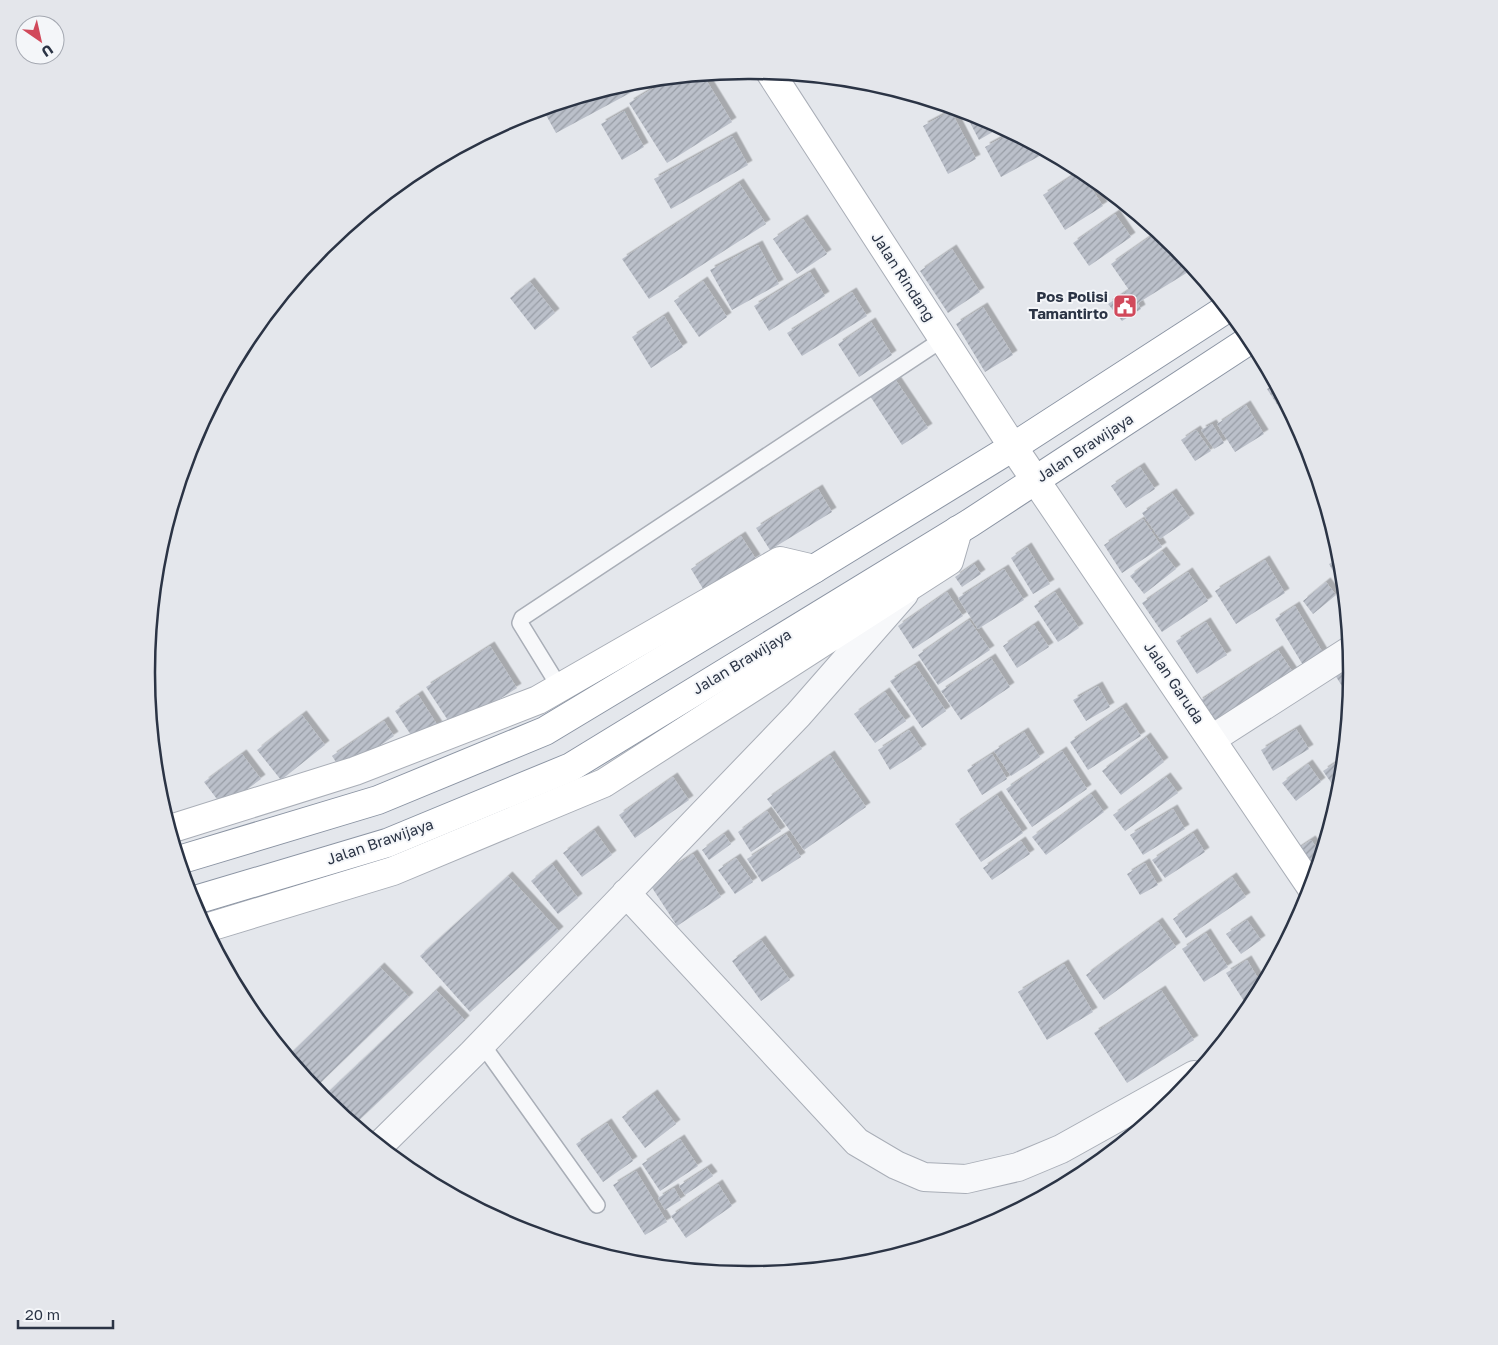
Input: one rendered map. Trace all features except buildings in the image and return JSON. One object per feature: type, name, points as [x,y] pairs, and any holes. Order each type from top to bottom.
[{"type":"main road","name":"Jalan Rindang","points":[[775,80],[1013,447],[1037,480]]},
{"type":"main road","points":[[185,858],[378,800],[545,731],[1013,447],[1221,312]]},
{"type":"main road","name":"Jalan Brawijaya","points":[[200,899],[387,843],[571,767],[958,530],[1244,344]]},
{"type":"main road","name":"Jalan Garuda","points":[[1037,480],[1305,879]]},
{"type":"main road","points":[[212,926],[393,871],[604,783],[949,561],[958,530]]},
{"type":"main road","points":[[175,827],[355,771],[538,700],[780,561],[814,569]]},
{"type":"street","points":[[384,1141],[482,1044],[798,715],[911,586]]},
{"type":"street","points":[[1212,739],[1342,655]]},
{"type":"street","points":[[626,893],[857,1142],[896,1165],[924,1177],[966,1179],[1018,1167],[1061,1149],[1175,1086]]},
{"type":"lane","points":[[560,688],[520,623],[522,618],[943,339]]},
{"type":"lane","points":[[482,1044],[597,1205]]},
{"type":"place","name":"Pos Polisi Tamantirto","points":[[1125,306]]}]
